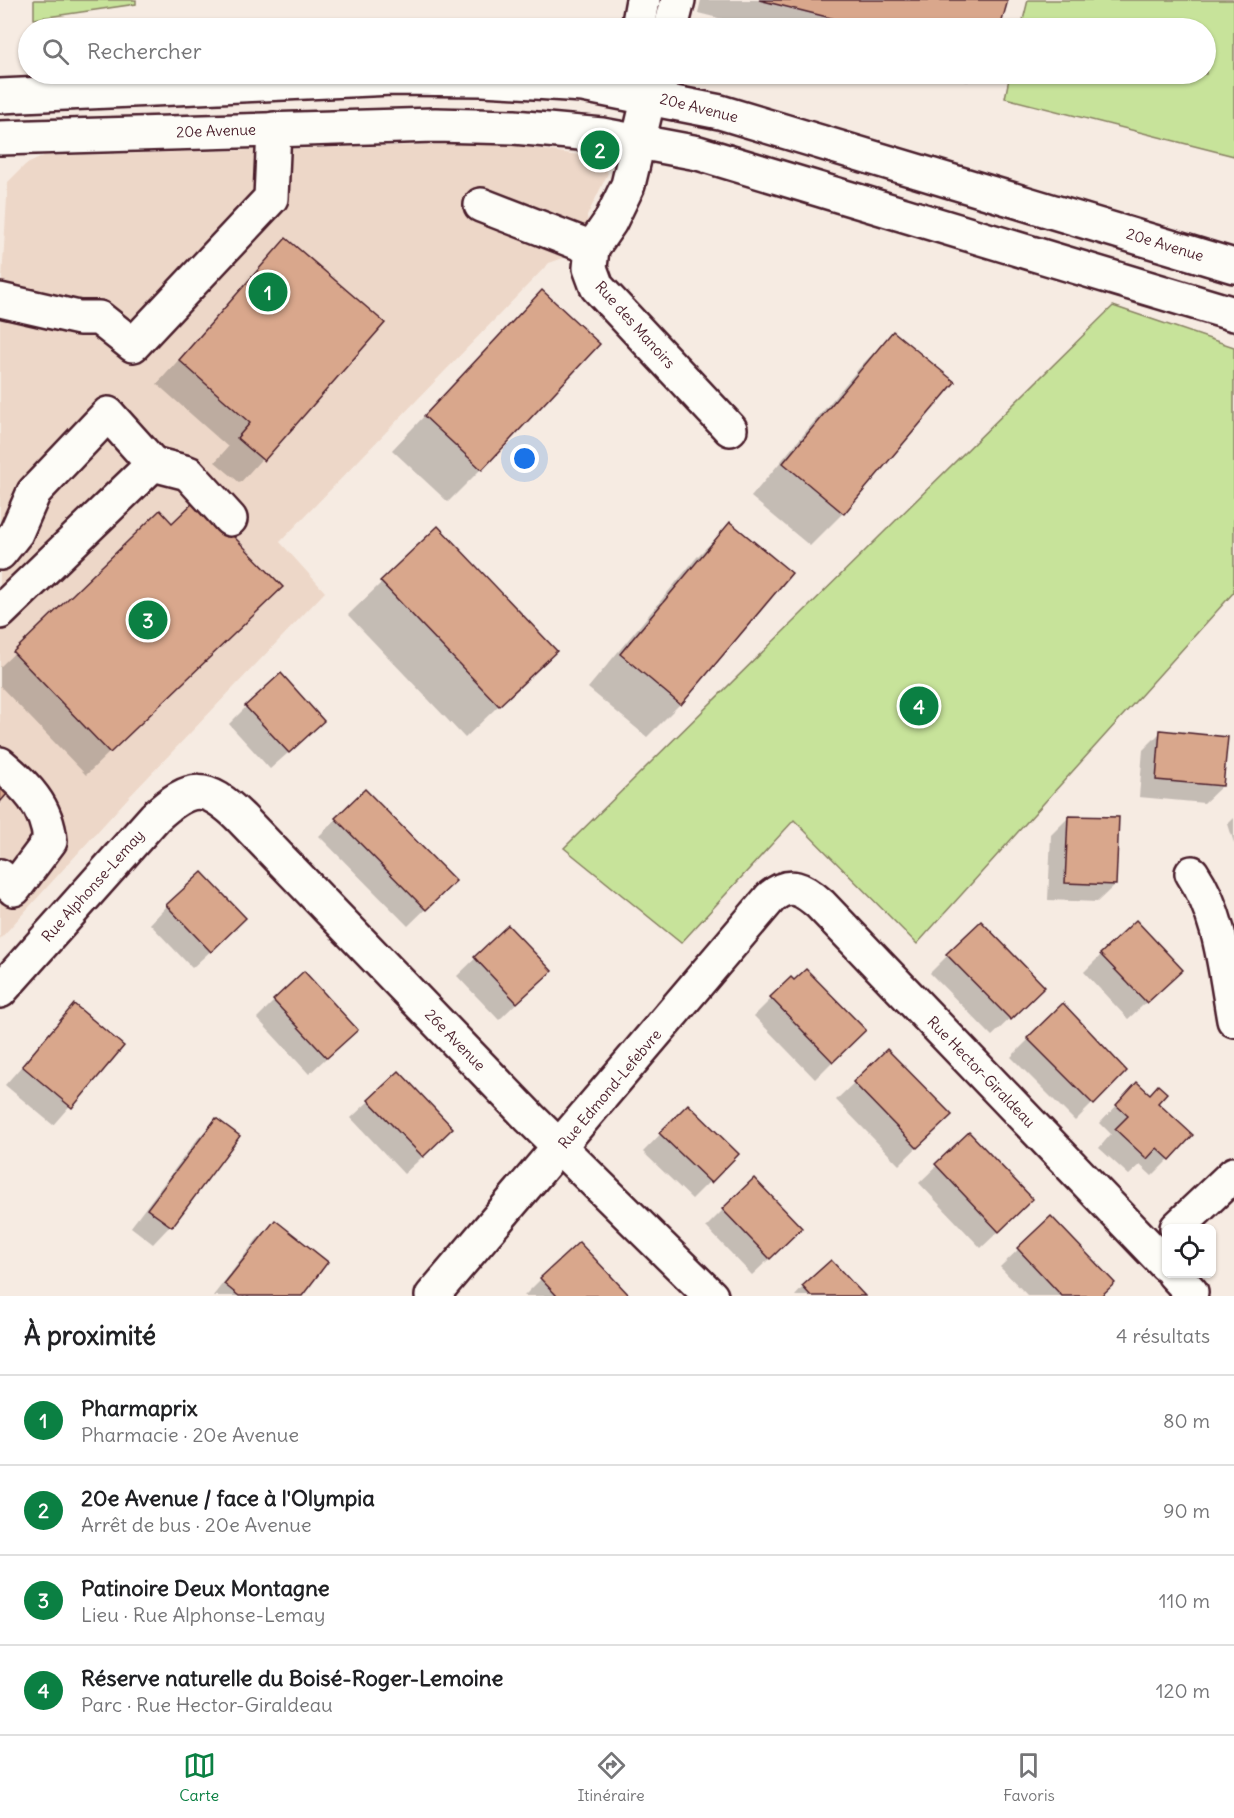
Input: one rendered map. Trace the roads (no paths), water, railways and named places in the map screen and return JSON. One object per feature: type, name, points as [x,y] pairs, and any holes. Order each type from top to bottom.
[{"type":"street","points":[[640,18],[644,0]]},
{"type":"street","points":[[674,18],[678,0]]},
{"type":"street","name":"20e Avenue","points":[[0,96],[279,84]]},
{"type":"street","name":"20e Avenue","points":[[559,84],[600,84]]},
{"type":"street","points":[[481,205],[592,248],[622,198],[640,141],[650,84]]},
{"type":"street","name":"20e Avenue","points":[[657,84],[720,112],[1234,266]]},
{"type":"street","name":"20e Avenue","points":[[0,138],[274,129],[484,126],[568,131],[640,141],[698,153],[781,177],[1234,314]]},
{"type":"street","points":[[0,300],[79,318],[99,318],[133,345],[271,198],[274,129]]},
{"type":"street","name":"Rue des Manoirs","points":[[592,248],[590,268],[597,287],[730,429]]},
{"type":"street","points":[[0,553],[16,532],[34,492],[108,414],[153,464],[188,473],[230,519]]},
{"type":"street","points":[[0,612],[153,464]]},
{"type":"street","points":[[0,764],[20,782],[49,821],[50,841],[16,876]]},
{"type":"street","name":"Rue Alphonse-Lemay","points":[[0,991],[142,830],[174,801],[196,792]]},
{"type":"street","name":"26e Avenue","points":[[196,792],[219,798],[234,811],[560,1147],[711,1296]]},
{"type":"street","points":[[1192,873],[1207,898],[1217,925],[1234,1020]]},
{"type":"street","name":"Rue Edmond-Lefebvre","points":[[432,1296],[771,897],[780,890],[790,887]]},
{"type":"street","name":"Rue Hector-Giraldeau","points":[[790,887],[805,891],[820,904],[1162,1256]]},
{"type":"street","points":[[1181,1224],[1234,1174]]},
{"type":"place","name":"20e Avenue / face à l'Olympia","points":[[600,150]]},
{"type":"place","name":"Pharmaprix","points":[[268,292]]},
{"type":"place","name":"Patinoire Deux Montagne","points":[[148,620]]},
{"type":"place","name":"Réserve naturelle du Boisé-Roger-Lemoine","points":[[919,706]]}]
